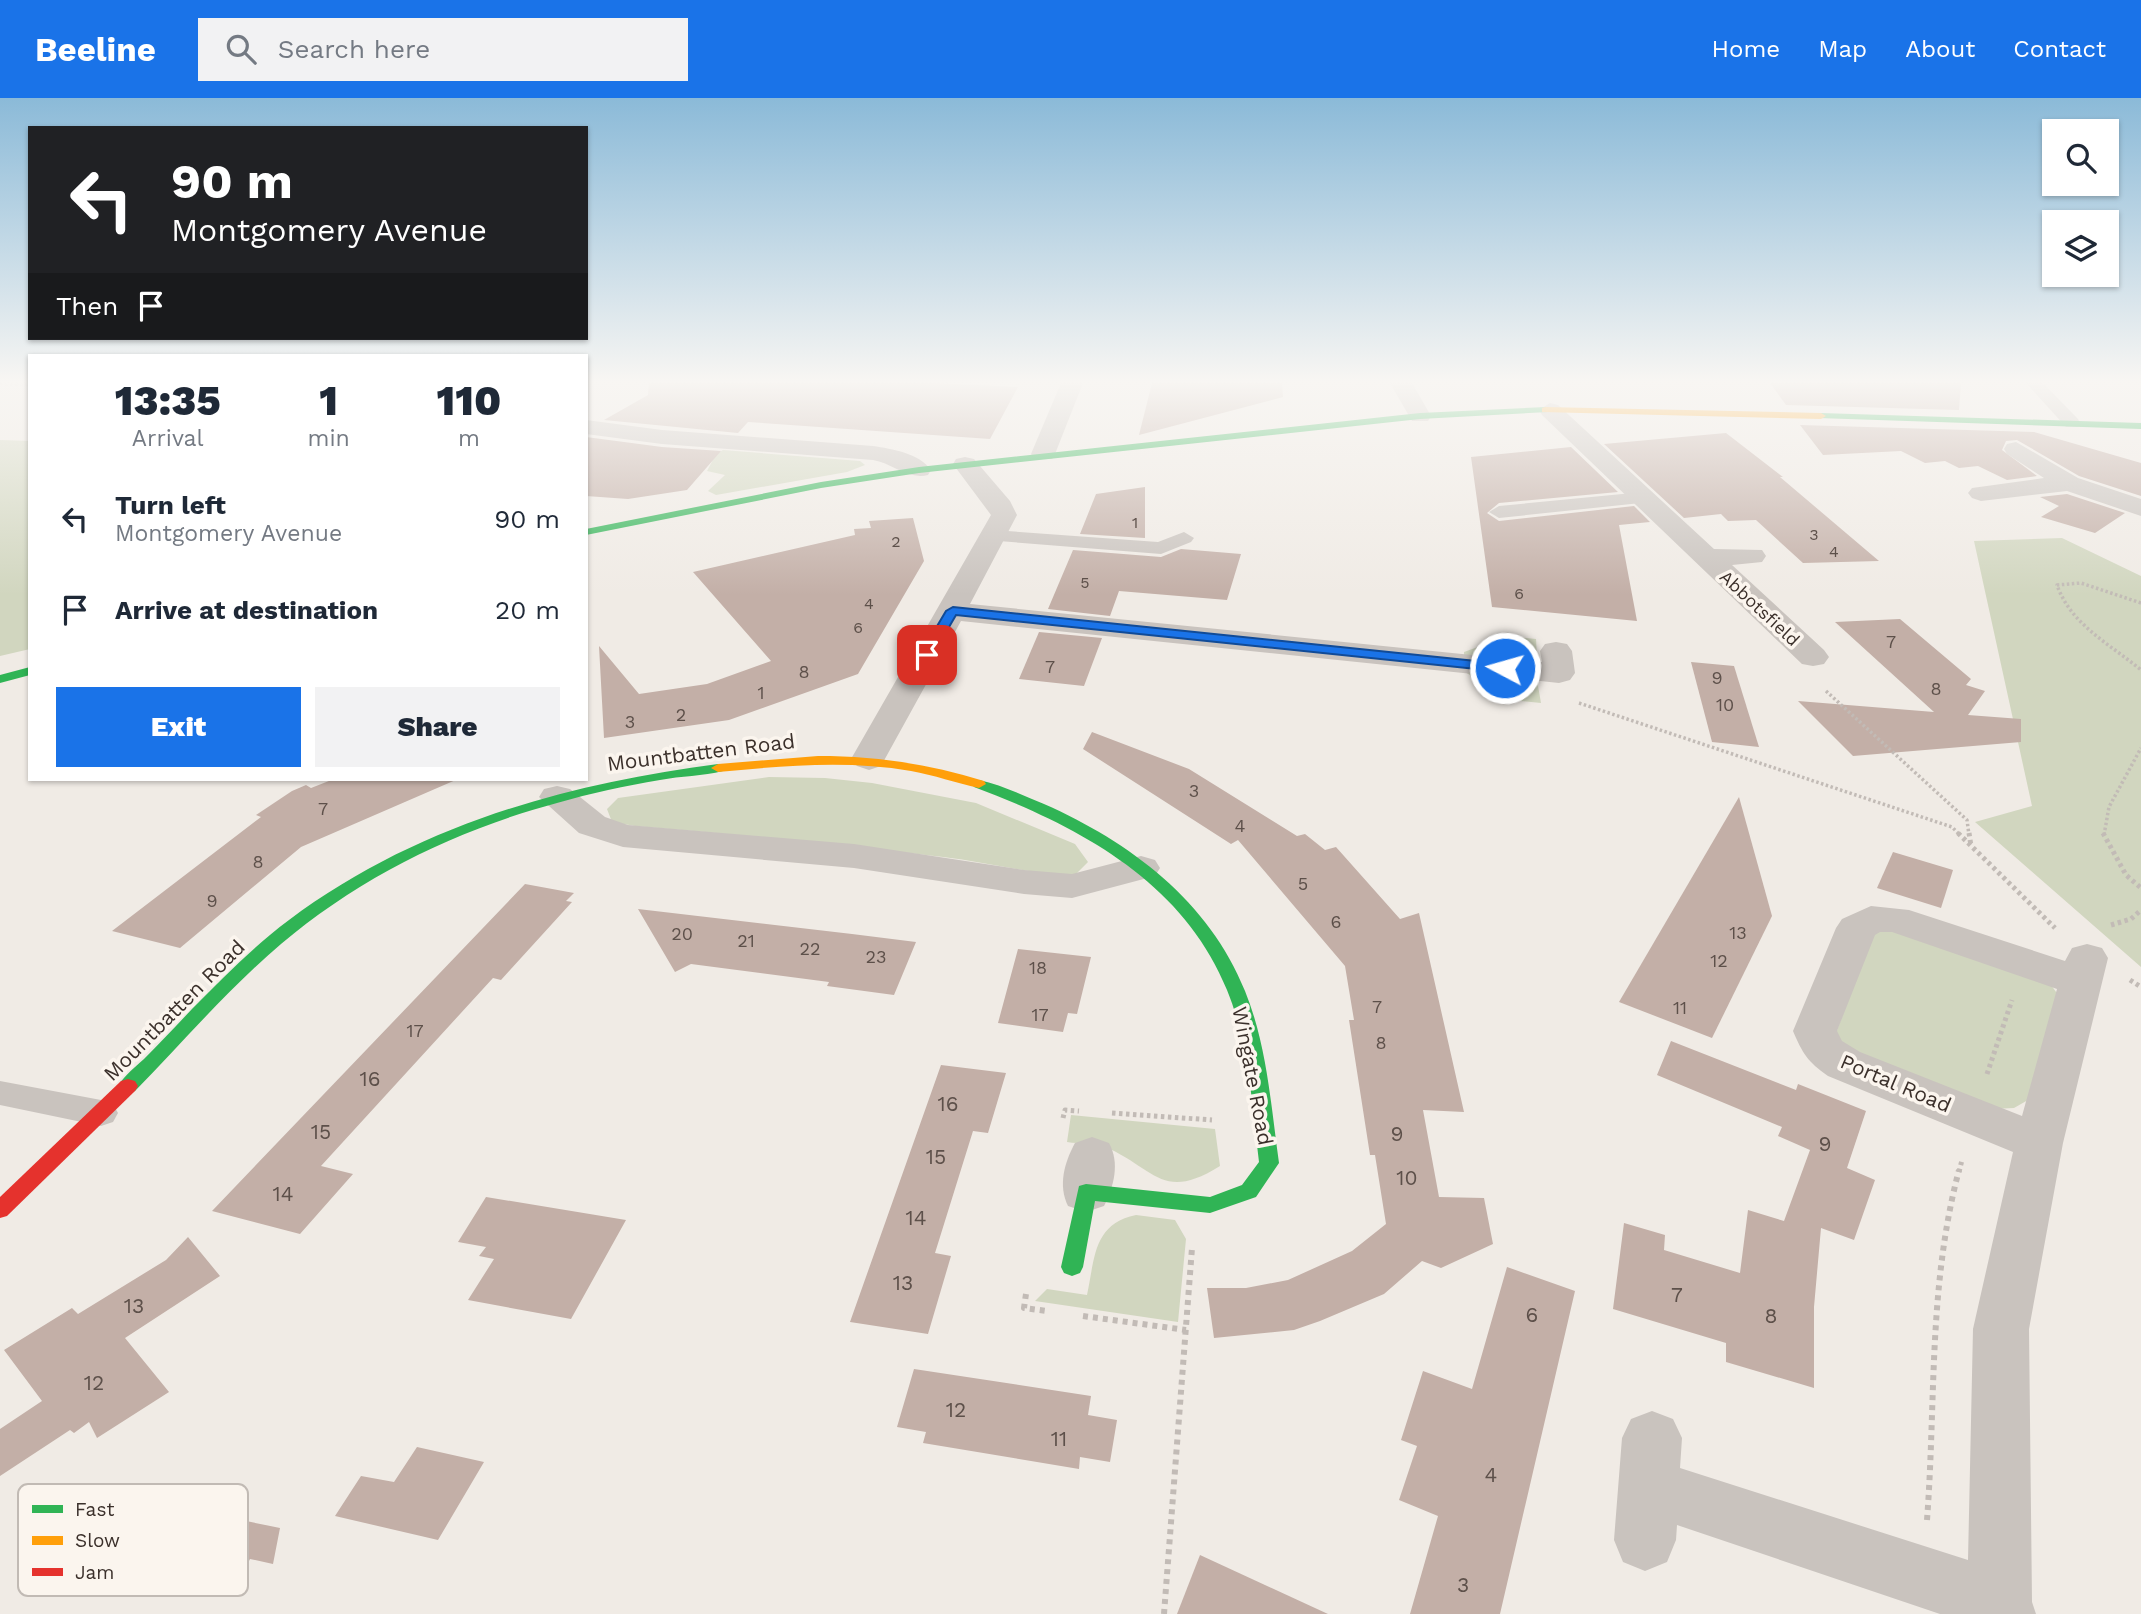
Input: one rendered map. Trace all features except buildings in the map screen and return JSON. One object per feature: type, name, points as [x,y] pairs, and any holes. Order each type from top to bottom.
[{"type":"street","points":[[878,454],[893,456],[919,470]]},
{"type":"street","points":[[588,532],[821,485],[1043,454]]},
{"type":"street","name":"Abbotsfield","points":[[1596,454],[1813,657]]},
{"type":"street","points":[[2023,454],[2069,483],[2141,508]]},
{"type":"street","points":[[869,759],[1004,515],[1001,507],[965,464]]},
{"type":"street","points":[[1981,493],[2069,483]]},
{"type":"street","name":"Abbotsfield","points":[[1707,558],[1752,556]]},
{"type":"street","points":[[953,611],[1559,673]]},
{"type":"street","points":[[0,679],[28,672]]},
{"type":"street","name":"Mountbatten Road","points":[[0,1210],[268,946],[329,899],[458,834],[557,797],[652,776],[727,766],[805,760],[869,759]]},
{"type":"street","name":"Wingate Road","points":[[869,759],[986,787],[1051,810],[1105,841],[1178,901],[1211,939],[1235,983],[1250,1038],[1269,1163],[1249,1191],[1210,1205],[1089,1174],[1072,1267]]},
{"type":"street","points":[[557,797],[592,825],[623,836],[854,856],[1024,882],[1072,886],[1141,868]]},
{"type":"street","name":"Portal Road","points":[[2039,1143],[1844,1064],[1824,1051],[1815,1031],[1857,928],[1871,919],[1895,919],[2084,970]]},
{"type":"street","points":[[1649,1488],[2002,1608],[2001,1329],[2039,1143],[2084,970]]},
{"type":"lane","points":[[1499,512],[1643,498]]},
{"type":"lane","points":[[993,536],[1161,548],[1184,538]]},
{"type":"lane","points":[[0,1093],[101,1113]]},
{"type":"path","points":[[2141,603],[2081,583],[2057,585],[2060,601],[2080,621],[2141,670]]},
{"type":"path","points":[[1813,657],[1790,658],[1967,820],[1971,846]]},
{"type":"path","points":[[1559,673],[1599,710],[1952,827],[2084,970]]},
{"type":"path","points":[[2141,748],[2109,807],[2103,833],[2126,876],[2141,888]]},
{"type":"path","points":[[1164,1614],[1196,1203]]},
{"type":"green space","points":[[0,454],[28,454],[28,649],[0,656]]},
{"type":"green space","points":[[716,454],[770,454],[860,461],[865,465],[847,472],[716,495],[708,491],[725,475],[707,471]]},
{"type":"green space","points":[[2062,538],[2141,576],[2141,967],[1975,822],[2032,806],[1974,541]]},
{"type":"green space","points":[[1508,636],[1536,639],[1537,657],[1531,662],[1464,655],[1464,652]]},
{"type":"green space","points":[[1465,672],[1537,680],[1541,703],[1510,700]]},
{"type":"green space","points":[[769,777],[825,778],[872,783],[976,803],[1075,844],[1088,862],[1075,875],[1042,873],[960,859],[635,826],[612,822],[607,809],[618,798]]},
{"type":"green space","points":[[1884,927],[2051,985],[2059,996],[2028,1100],[2014,1108],[1993,1109],[1840,1046],[1836,1033],[1874,930]]},
{"type":"green space","points":[[1071,1115],[1215,1129],[1220,1166],[1186,1181],[1161,1179],[1106,1147],[1067,1142]]},
{"type":"green space","points":[[1136,1215],[1175,1220],[1186,1239],[1178,1322],[1035,1301],[1047,1289],[1087,1295],[1098,1245],[1104,1235],[1111,1226]]},
{"type":"traffic: fast","points":[[588,532],[821,485],[919,470],[1070,454]]},
{"type":"traffic: fast","points":[[0,679],[28,672]]},
{"type":"traffic: fast","points":[[128,1086],[273,942],[341,891],[390,863],[441,838],[550,800],[662,775],[718,768]]},
{"type":"traffic: fast","points":[[979,784],[1018,798],[1095,836],[1132,860],[1165,887],[1194,917],[1218,952],[1236,990],[1254,1054],[1269,1163],[1249,1191],[1210,1205],[1086,1192],[1072,1267]]},
{"type":"traffic: slow","points":[[718,768],[786,762],[849,761],[912,767],[979,784]]},
{"type":"traffic: jam","points":[[0,1210],[128,1086]]},
{"type":"route","points":[[927,655],[953,611],[1505,668]]}]
